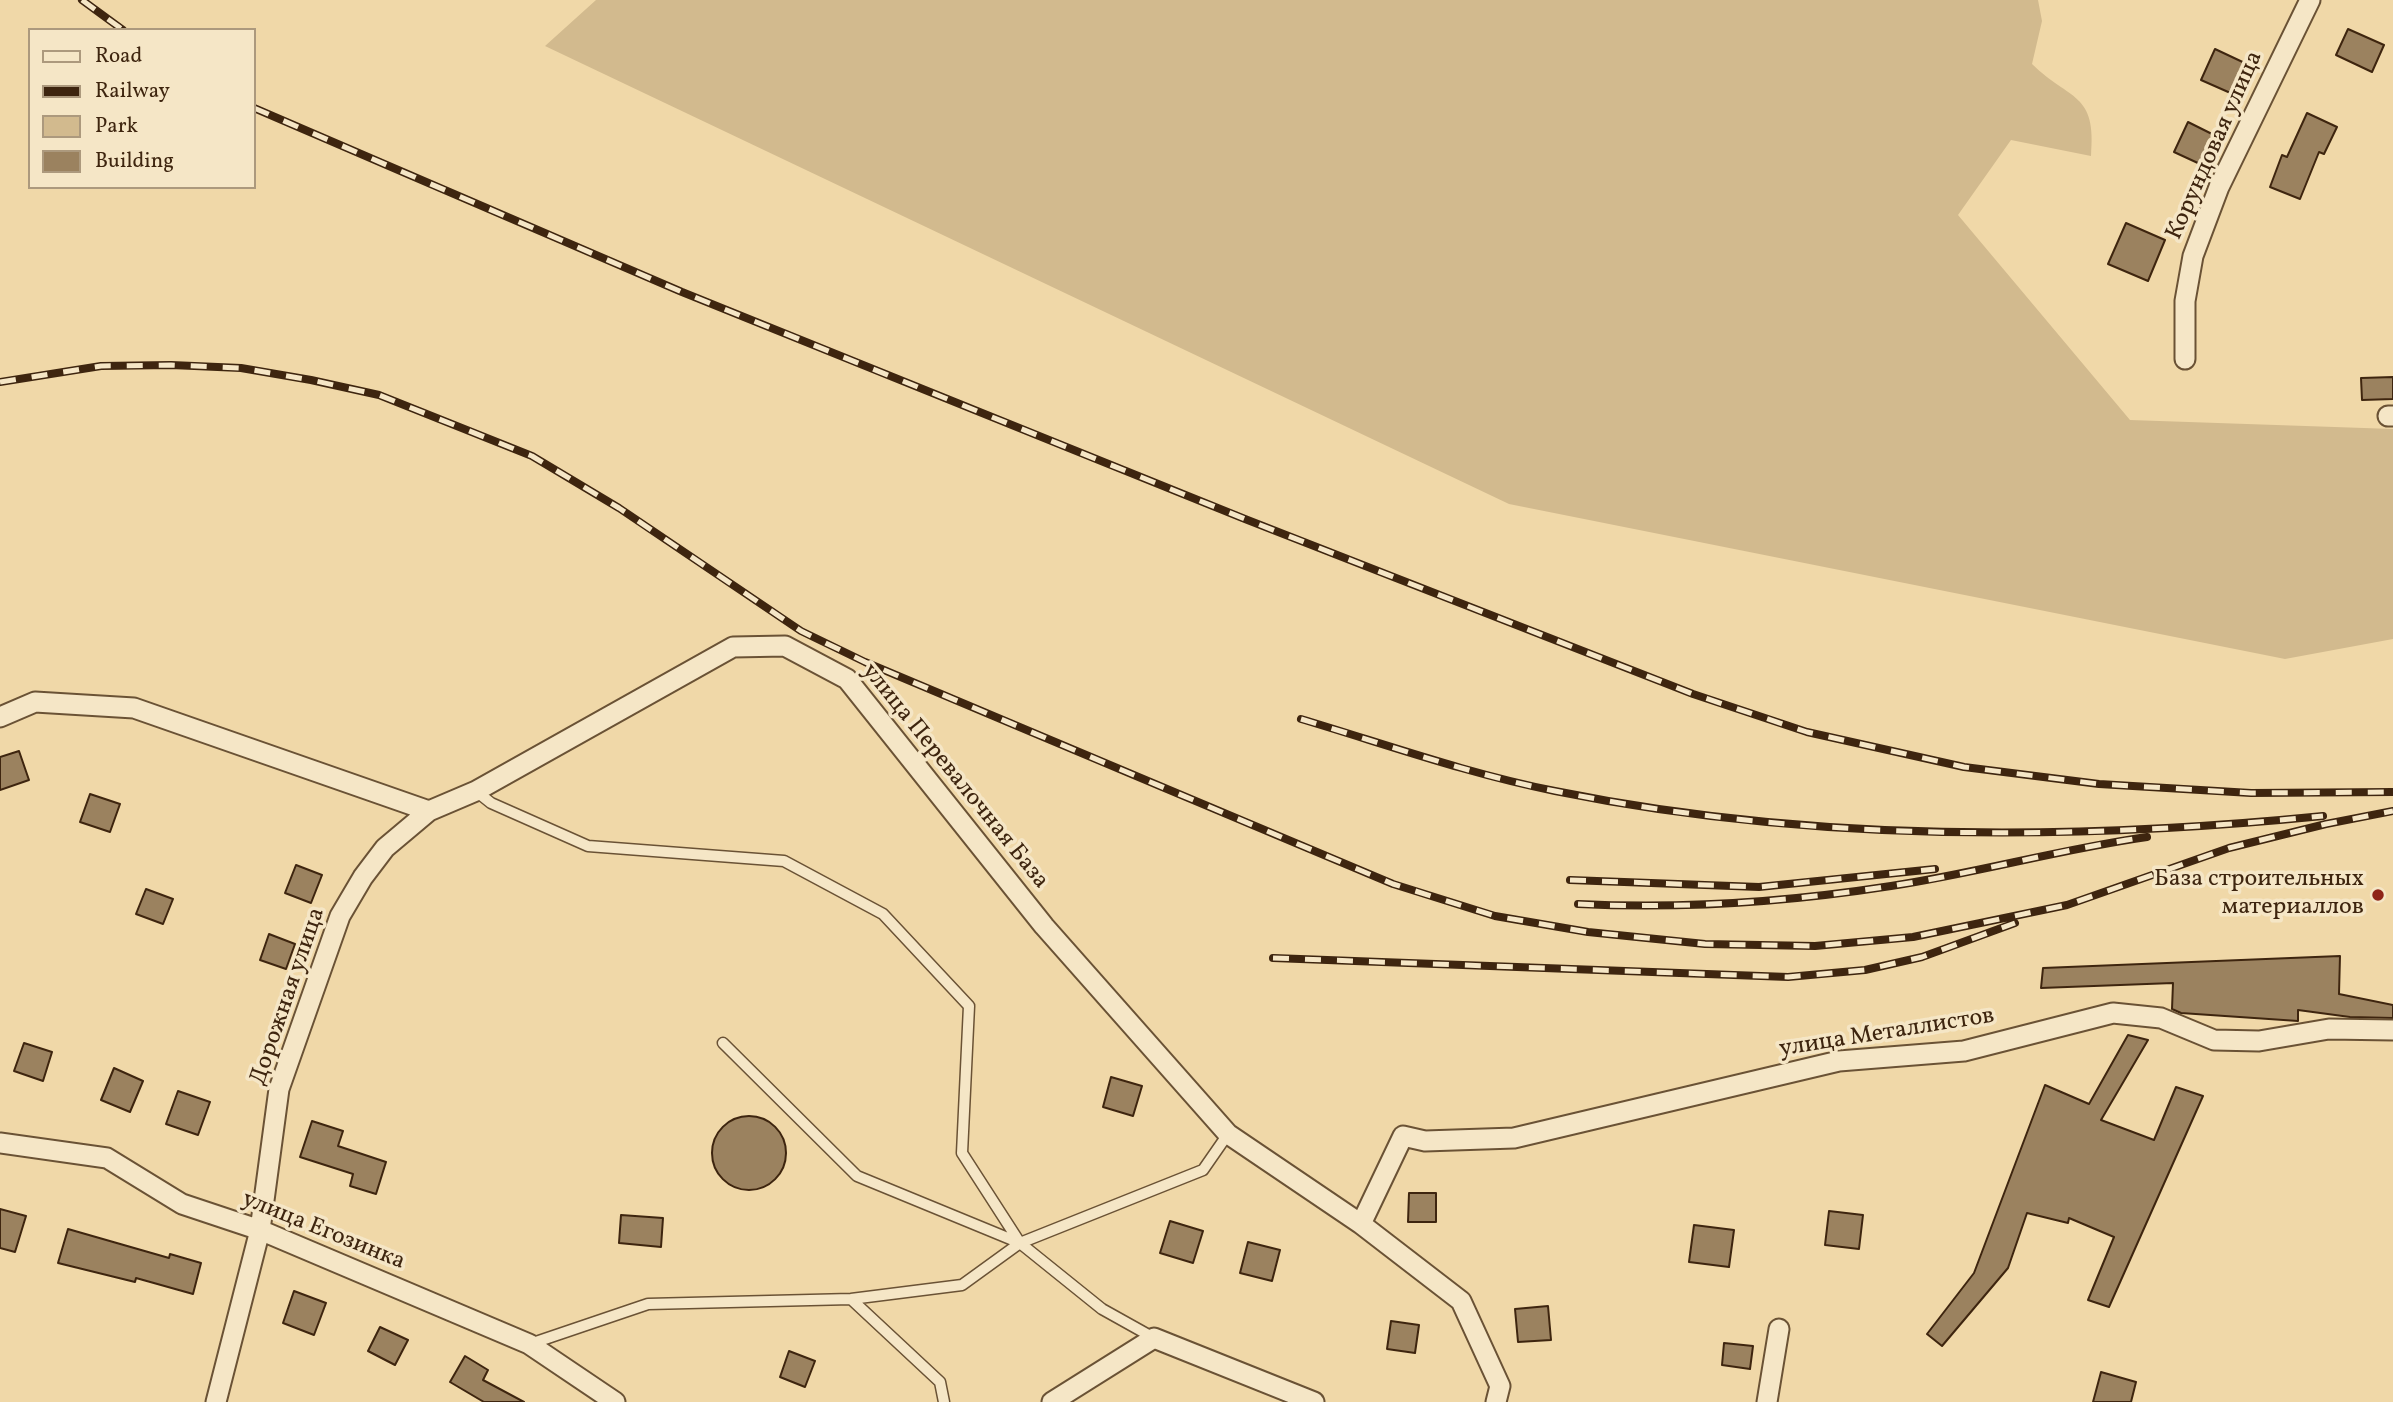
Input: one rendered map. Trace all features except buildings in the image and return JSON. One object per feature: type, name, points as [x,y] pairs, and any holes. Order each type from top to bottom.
[{"type":"street","name":"Корундовая улица","points":[[2185,359],[2185,301],[2193,257],[2219,187],[2309,0]]},
{"type":"street","name":"улица Перевалочная База","points":[[429,811],[476,791],[733,647],[785,646],[846,679],[1044,926],[1228,1134],[1361,1224],[1461,1301],[1500,1386],[1496,1402]]},
{"type":"street","points":[[0,717],[35,702],[134,708],[429,811]]},
{"type":"street","name":"Дорожная улица","points":[[216,1402],[260,1230],[279,1089],[340,916],[385,848],[429,811]]},
{"type":"street","name":"улица Металлистов","points":[[1361,1224],[1403,1136],[1425,1141],[1514,1138],[1839,1061],[1964,1051],[2113,1013],[2161,1018],[2214,1040],[2259,1041],[2329,1029],[2393,1030]]},
{"type":"street","name":"улица Егозинка","points":[[0,1143],[107,1158],[182,1204],[260,1230],[529,1344],[615,1402]]},
{"type":"street","points":[[1767,1402],[1779,1329]]},
{"type":"street","points":[[1052,1402],[1154,1338],[1314,1402]]},
{"type":"lane","points":[[476,791],[491,803],[588,846],[784,861],[883,914],[969,1006],[962,1153],[1020,1243]]},
{"type":"lane","points":[[723,1042],[857,1176],[1020,1243],[1102,1309],[1154,1338]]},
{"type":"lane","points":[[529,1344],[648,1304],[851,1299],[962,1285],[1020,1243],[1203,1170],[1228,1134]]},
{"type":"lane","points":[[851,1299],[940,1382],[944,1402]]},
{"type":"green space","points":[[596,0],[2038,0],[2042,21],[2032,64],[2069,92],[2085,109],[2092,135],[2091,156],[2011,140],[1958,215],[2130,420],[2393,429],[2393,639],[2285,659],[1509,504],[545,46]]},
{"type":"railway","points":[[82,0],[120,28]]},
{"type":"railway","points":[[256,109],[682,292],[1245,519],[1693,694],[1807,732],[1964,767],[2099,784],[2251,793],[2393,792]]},
{"type":"railway","points":[[0,382],[101,366],[171,365],[241,368],[379,395],[532,456],[619,508],[801,631],[865,662],[1393,884],[1495,916],[1588,932],[1705,944],[1815,946],[1913,937],[2067,905],[2229,848],[2393,811]]},
{"type":"railway","points":[[1301,719],[1523,784],[1650,808],[1745,820],[1842,828],[2035,833],[2132,830],[2323,816]]},
{"type":"railway","points":[[1578,904],[1696,905],[1852,892],[1923,881],[2147,837]]},
{"type":"railway","points":[[1570,880],[1759,887],[1935,869]]},
{"type":"railway","points":[[1273,958],[1788,977],[1865,970],[1922,957],[2015,923]]},
{"type":"place","name":"База cтроительных материаллов","points":[[2378,895]]}]
